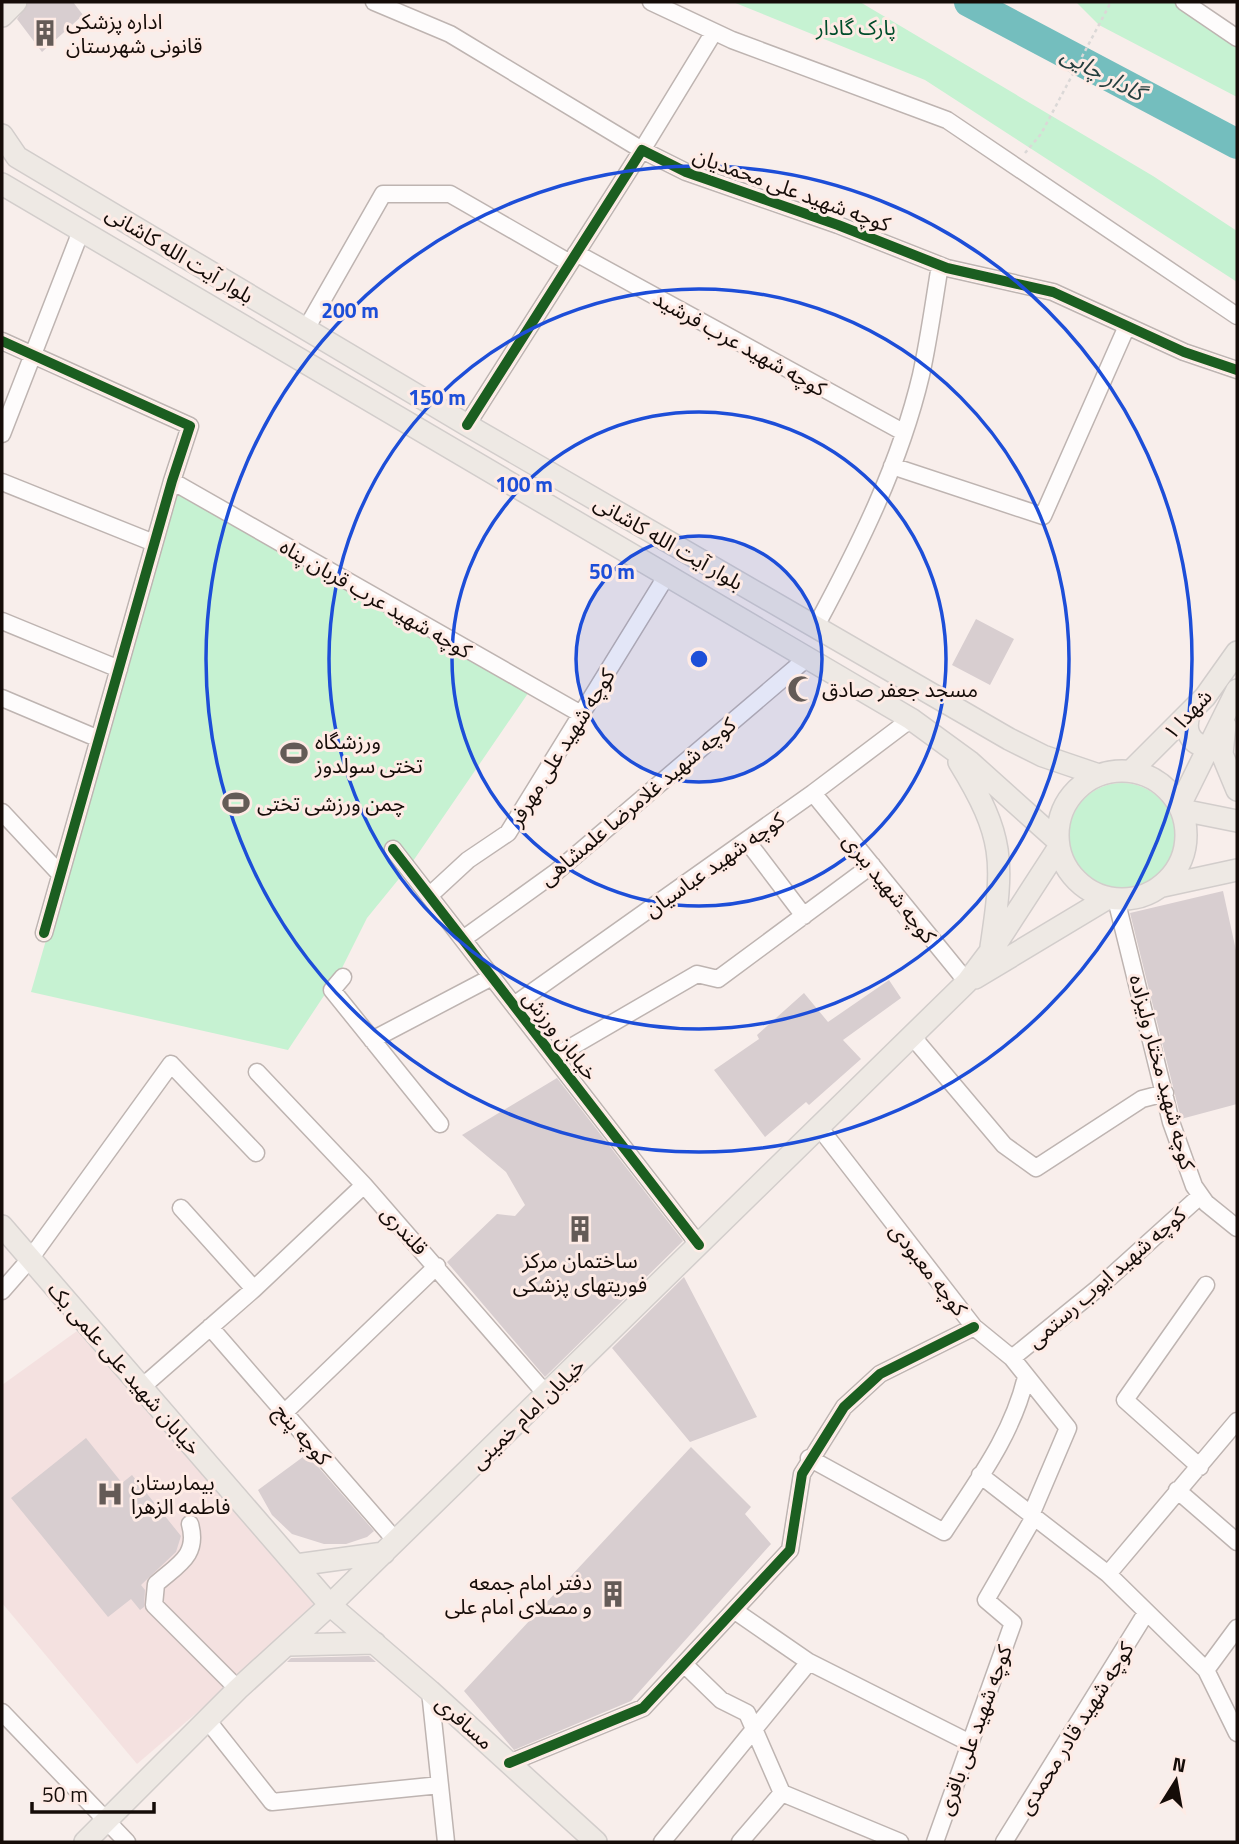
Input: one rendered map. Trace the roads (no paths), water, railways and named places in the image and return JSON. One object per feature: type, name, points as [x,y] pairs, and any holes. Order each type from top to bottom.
[{"type":"main road","points":[[2,16],[16,2]]},
{"type":"main road","name":"بلوار آیت الله کاشانی","points":[[2,135],[17,157],[467,425],[1020,745],[1043,756],[1099,775]]},
{"type":"main road","name":"بلوار آیت الله کاشانی","points":[[2,184],[911,719],[950,748],[1058,844]]},
{"type":"main road","points":[[51,213],[55,200],[70,194],[85,197]]},
{"type":"main road","name":"شهدا ۱","points":[[1131,771],[1190,713],[1237,652]]},
{"type":"main road","points":[[868,694],[885,667]]},
{"type":"main road","points":[[1232,699],[1222,754],[1237,790]]},
{"type":"main road","name":"شهدا ۱","points":[[1181,807],[1232,699]]},
{"type":"main road","points":[[1190,713],[1186,728],[1190,738],[1199,746],[1209,747]]},
{"type":"main road","points":[[950,748],[990,821],[1000,859],[1000,890],[991,951]]},
{"type":"main road","points":[[967,982],[991,951],[1058,844],[1063,808],[1084,783],[1099,775],[1131,771],[1160,782],[1181,807],[1187,843],[1175,873],[1163,886]]},
{"type":"main road","points":[[1181,807],[1237,821]]},
{"type":"main road","points":[[1058,844],[1071,874],[1088,889],[1112,899]]},
{"type":"main road","points":[[967,982],[1112,899],[1141,897],[1163,886],[1237,870]]},
{"type":"main road","name":"خیابان امام خمینی","points":[[85,1842],[238,1689],[289,1645],[967,982]]},
{"type":"main road","name":"خیابان شهید علی علمی یک","points":[[2,1226],[330,1605]]},
{"type":"main road","points":[[296,1566],[390,1547]]},
{"type":"main road","name":"مسافری","points":[[330,1605],[430,1691],[596,1842]]},
{"type":"main road","points":[[289,1645],[375,1643]]},
{"type":"street","name":"کوچه شهید علی محمدیان","points":[[374,2],[450,34],[642,150],[686,173],[838,225],[940,265],[1053,292],[1184,352],[1237,370]]},
{"type":"street","points":[[651,2],[714,32],[947,120],[1237,316]]},
{"type":"street","points":[[1184,2],[1237,38]]},
{"type":"street","points":[[467,425],[714,32]]},
{"type":"street","name":"کوچه شهید عرب فرشید","points":[[306,329],[383,194],[450,194],[903,432]]},
{"type":"street","points":[[2,435],[81,231]]},
{"type":"street","points":[[816,626],[857,551],[892,466],[921,376],[940,265]]},
{"type":"street","points":[[892,466],[1042,516],[1127,326]]},
{"type":"street","points":[[2,341],[190,426],[154,543],[44,933]]},
{"type":"street","name":"کوچه شهید عرب قربان پناه","points":[[172,481],[581,714]]},
{"type":"street","points":[[2,482],[154,543]]},
{"type":"street","name":"کوچه شهید علی مهرفر","points":[[429,896],[468,860],[508,833],[667,575]]},
{"type":"street","points":[[2,621],[119,669]]},
{"type":"street","name":"کوچه شهید غلامرضا علمشاهی","points":[[463,939],[556,872],[807,658]]},
{"type":"street","points":[[2,698],[99,739]]},
{"type":"street","name":"کوچه شهید عباسیان","points":[[514,1005],[747,841],[911,719]]},
{"type":"street","name":"کوچه شهید ببری","points":[[813,793],[967,982]]},
{"type":"street","points":[[2,812],[60,874]]},
{"type":"street","points":[[747,841],[804,916]]},
{"type":"street","name":"خیابان ورزش","points":[[393,849],[699,1245]]},
{"type":"street","points":[[554,1057],[697,974],[718,979],[872,865]]},
{"type":"street","name":"کوچه شهید مختار ولیزاده","points":[[1112,899],[1176,1135],[1194,1186],[1200,1196],[1237,1228]]},
{"type":"street","points":[[343,977],[332,990],[440,1124]]},
{"type":"street","points":[[372,1040],[492,977]]},
{"type":"street","points":[[912,1036],[1004,1145],[1036,1168],[1142,1100],[1165,1093]]},
{"type":"street","points":[[2,1291],[30,1259],[171,1064],[256,1153]]},
{"type":"street","name":"قلندری","points":[[257,1072],[437,1266],[546,1394]]},
{"type":"street","name":"کوچه معبودی","points":[[819,1127],[974,1327],[1012,1359],[1068,1428],[1033,1516]]},
{"type":"street","points":[[142,1387],[254,1289],[364,1185]]},
{"type":"street","name":"کوچه شهید ایوب رستمی","points":[[1012,1359],[1097,1289],[1200,1196]]},
{"type":"street","points":[[181,1208],[254,1289]]},
{"type":"street","points":[[284,1413],[437,1266]]},
{"type":"street","points":[[1199,1466],[1125,1400],[1206,1285]]},
{"type":"street","name":"کوچه پنج","points":[[210,1327],[284,1413],[390,1547]]},
{"type":"street","points":[[509,1763],[643,1708],[790,1550],[802,1474],[809,1458],[844,1407],[880,1374],[974,1327]]},
{"type":"street","points":[[809,1458],[944,1532],[998,1451],[1018,1411],[1026,1377]]},
{"type":"street","points":[[1108,1574],[1237,1421]]},
{"type":"street","points":[[980,1475],[1108,1574],[1206,1670],[1237,1733]]},
{"type":"street","points":[[1177,1490],[1237,1542]]},
{"type":"street","name":"کوچه شهید علی باقری","points":[[935,1842],[1013,1623],[986,1600],[1033,1516]]},
{"type":"street","points":[[190,1524],[194,1535],[191,1552],[156,1584],[154,1605],[238,1689]]},
{"type":"street","points":[[735,1611],[809,1662],[970,1743]]},
{"type":"street","name":"کوچه شهید قادر محمدی","points":[[1004,1842],[1146,1613]]},
{"type":"street","points":[[1206,1670],[1237,1628]]},
{"type":"street","points":[[662,1842],[757,1730],[809,1662]]},
{"type":"street","points":[[685,1665],[721,1700],[747,1713],[757,1730],[782,1793],[900,1842]]},
{"type":"street","points":[[430,1691],[446,1842]]},
{"type":"street","points":[[2,1712],[127,1842]]},
{"type":"street","points":[[208,1721],[272,1802],[440,1785]]},
{"type":"street","points":[[740,1842],[782,1793]]},
{"type":"waterway","name":"گادار چایی","points":[[969,2],[1237,144]]},
{"type":"place","name":"اداره پزشکی قانونی شهرستان","points":[[45,33]]},
{"type":"place","name":"مسجد جعفر صادق","points":[[801,689]]},
{"type":"place","name":"ورزشگاه تختی سولدوز","points":[[294,753]]},
{"type":"place","name":"چمن ورزشی تختی","points":[[236,803]]},
{"type":"place","name":"ساختمان مرکز فوریتهای پزشکی","points":[[580,1229]]},
{"type":"place","name":"بیمارستان فاطمه الزهرا","points":[[110,1494]]},
{"type":"place","name":"دفتر امام جمعه و مصلای امام علی","points":[[613,1594]]},
{"type":"park label","name":"پارک گادار","points":[[856,27]]}]
